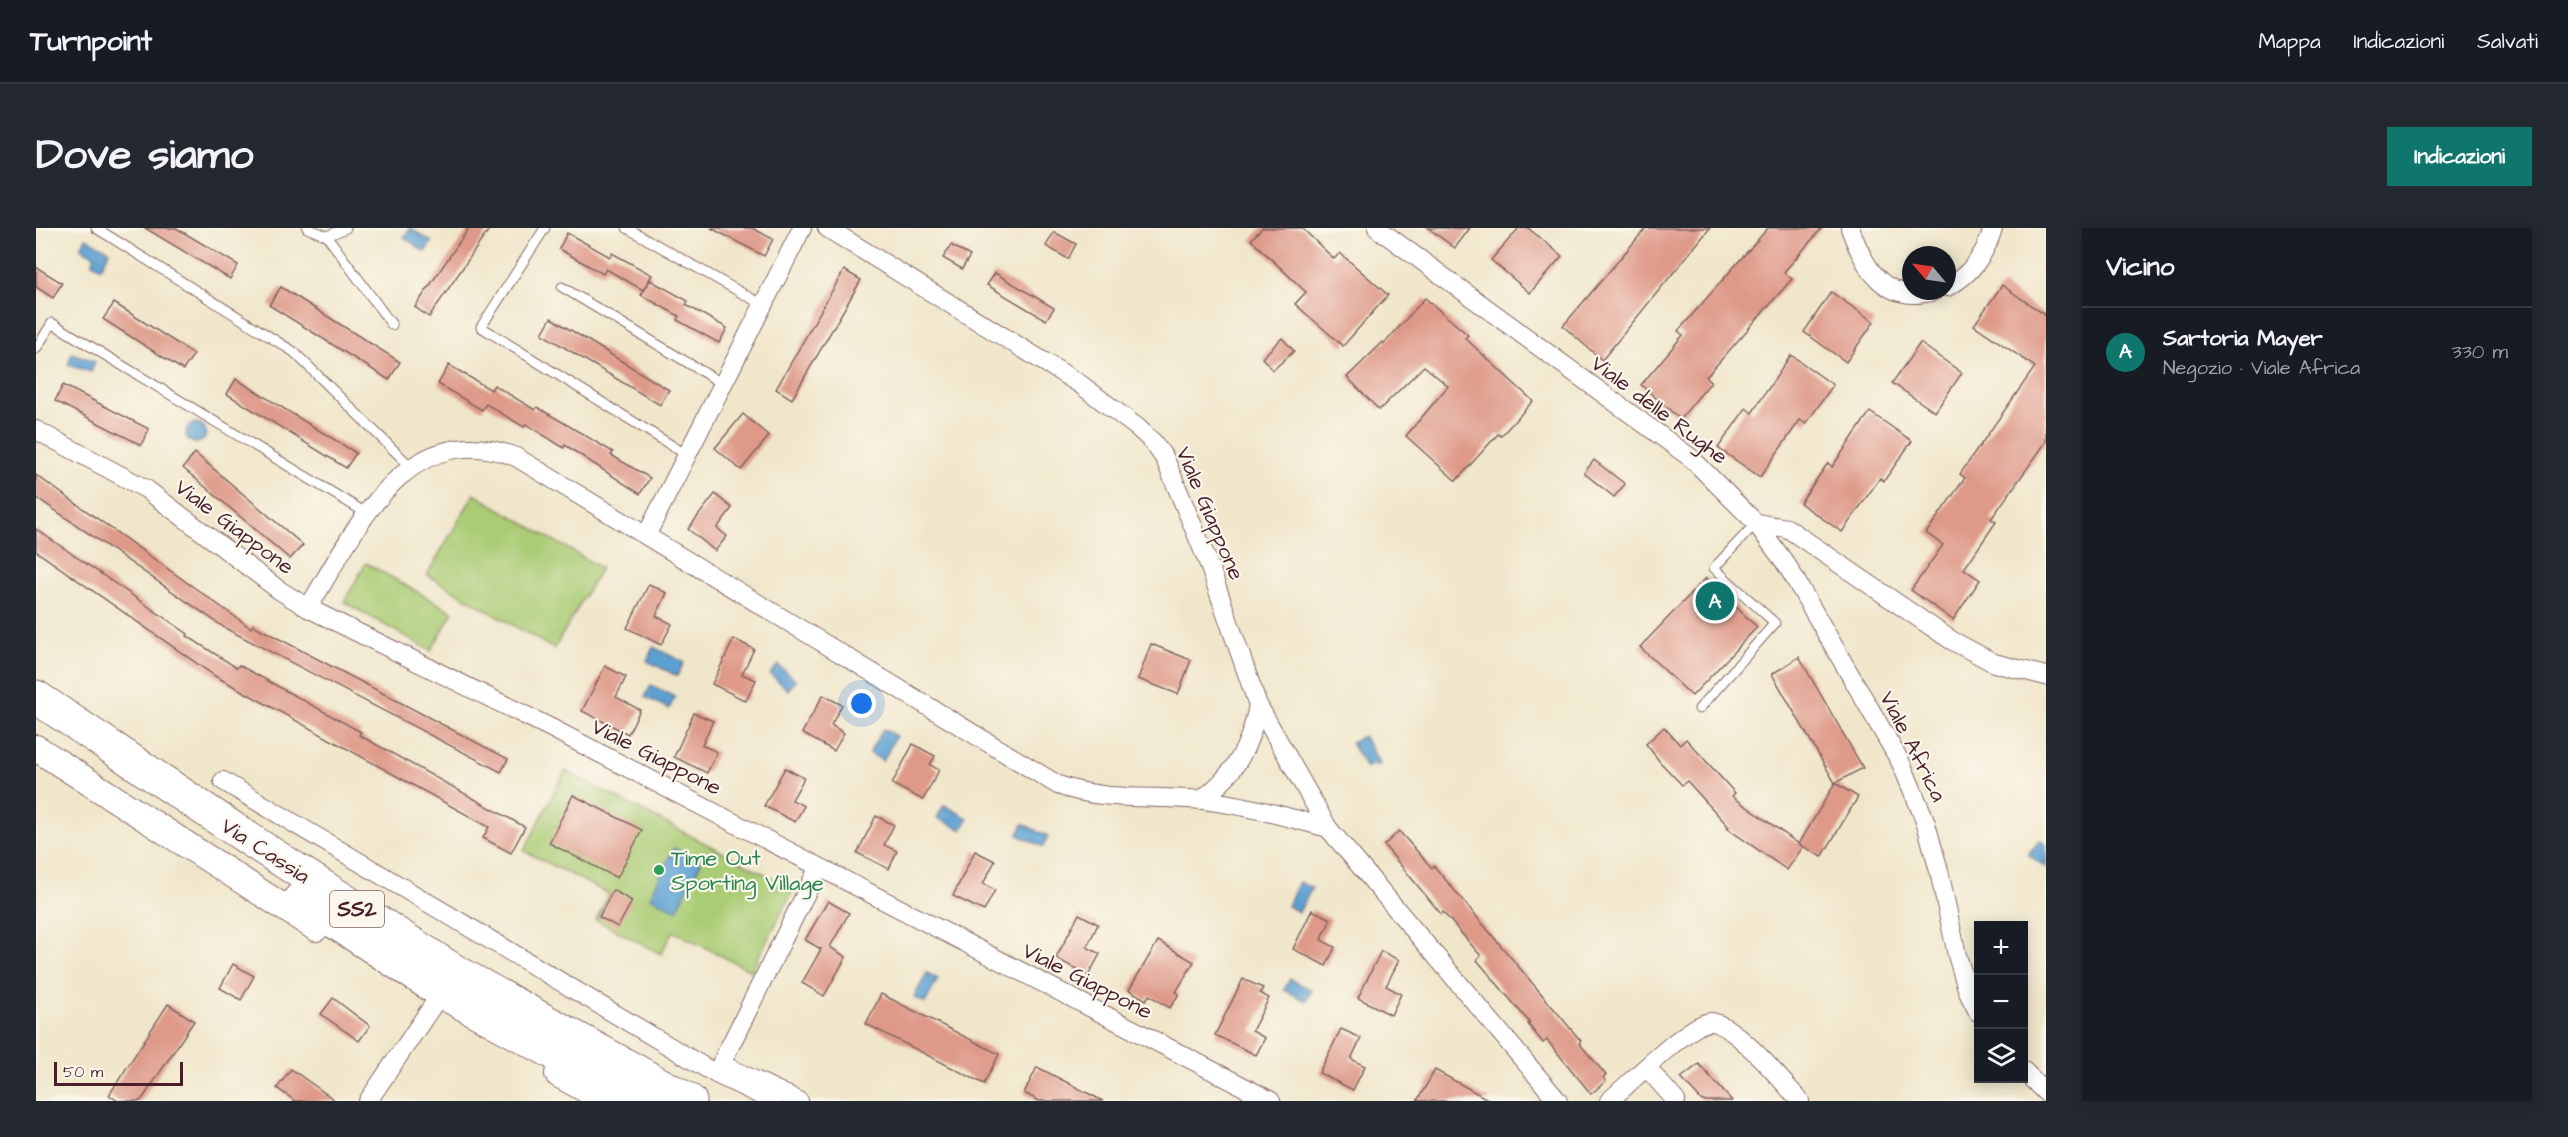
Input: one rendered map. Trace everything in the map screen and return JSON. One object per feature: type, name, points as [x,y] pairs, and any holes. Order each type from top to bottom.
[{"type":"highway","name":"Via Cassia","points":[[36,697],[261,847],[453,970],[690,1101]]},
{"type":"highway","name":"Via Cassia","points":[[36,723],[442,992],[642,1101]]},
{"type":"street","points":[[646,534],[802,228]]},
{"type":"street","name":"Viale Giappone","points":[[827,228],[1080,384],[1153,442],[1165,459],[1208,562],[1258,705],[1328,828],[1558,1101]]},
{"type":"street","name":"Viale delle Rughe","points":[[1377,228],[1691,458],[1756,523]]},
{"type":"street","points":[[1850,228],[1862,261],[1879,280],[1902,292]]},
{"type":"street","points":[[1956,282],[1974,266],[1986,249],[1994,228]]},
{"type":"street","name":"Viale Giappone","points":[[36,430],[146,489],[279,590],[308,608],[549,727],[1270,1101]]},
{"type":"street","points":[[308,608],[366,513],[389,484],[411,467],[427,459],[456,450],[480,448],[503,452],[516,457],[646,534],[1058,785],[1088,794],[1201,800],[1251,807],[1328,828]]},
{"type":"street","points":[[1756,523],[1787,528],[1951,640],[1994,663],[2046,676]]},
{"type":"street","name":"Viale Africa","points":[[1756,523],[1788,567],[1901,763],[1925,820],[1939,871],[1957,956],[1974,1004]]},
{"type":"street","points":[[1201,800],[1216,789],[1236,767],[1250,737],[1258,705]]},
{"type":"street","points":[[36,748],[433,1005],[607,1101]]},
{"type":"street","points":[[223,781],[716,1074],[773,1101]]},
{"type":"street","points":[[799,1101],[721,1064],[819,867]]},
{"type":"street","points":[[368,1101],[433,1005]]},
{"type":"street","points":[[1609,1101],[1697,1026],[1709,1022],[1718,1023],[1744,1042],[1800,1101]]},
{"type":"street","points":[[1647,1068],[1676,1101]]},
{"type":"street","points":[[2028,1075],[2046,1093]]},
{"type":"lane","points":[[96,228],[294,352],[411,467]]},
{"type":"lane","points":[[307,228],[327,236],[392,325]]},
{"type":"lane","points":[[327,236],[346,228]]},
{"type":"lane","points":[[545,228],[481,327],[687,456]]},
{"type":"lane","points":[[627,228],[763,305]]},
{"type":"lane","points":[[562,287],[723,384]]},
{"type":"lane","points":[[36,349],[52,323],[366,513]]},
{"type":"lane","points":[[36,326],[46,332]]},
{"type":"lane","points":[[1699,709],[1775,623],[1714,568],[1756,523]]},
{"type":"green space","points":[[474,494],[601,568],[554,649],[427,575]]},
{"type":"green space","points":[[366,563],[453,612],[431,651],[344,602]]},
{"type":"green space","name":"Time Out Sporting Village","points":[[565,771],[794,889],[751,971],[673,931],[661,954],[596,920],[609,894],[524,851]]},
{"type":"water","points":[[410,228],[432,242],[425,252],[404,237]]},
{"type":"water","points":[[86,238],[110,251],[101,268],[92,263],[95,256],[81,248]]},
{"type":"water","points":[[72,353],[95,361],[91,372],[68,365]]},
{"type":"water","points":[[196,423],[203,426],[206,433],[203,440],[196,443],[189,440],[186,433],[189,426]]},
{"type":"water","points":[[653,647],[684,662],[677,676],[647,661]]},
{"type":"water","points":[[778,665],[796,680],[788,690],[770,674]]},
{"type":"water","points":[[651,685],[675,697],[669,709],[645,697]]},
{"type":"water","points":[[883,729],[896,736],[883,761],[869,753]]},
{"type":"water","points":[[1363,736],[1380,764],[1375,767],[1373,764],[1366,768],[1351,743]]},
{"type":"water","points":[[944,805],[968,818],[962,830],[937,818]]},
{"type":"water","points":[[1023,824],[1048,836],[1043,847],[1018,835]]},
{"type":"water","points":[[2040,840],[2046,845],[2046,868],[2028,854]]},
{"type":"water","points":[[674,848],[701,862],[677,910],[650,897]]},
{"type":"water","points":[[1299,882],[1312,888],[1299,912],[1287,906]]},
{"type":"water","points":[[927,973],[938,979],[925,1003],[914,997]]},
{"type":"water","points":[[1290,979],[1312,990],[1306,1001],[1284,990]]},
{"type":"building","points":[[145,228],[176,228],[238,265],[230,279]]},
{"type":"building","points":[[469,228],[490,228],[429,317],[415,307]]},
{"type":"building","points":[[711,228],[752,228],[773,239],[764,256]]},
{"type":"building","points":[[1262,228],[1302,228],[1334,259],[1340,253],[1388,295],[1343,346],[1295,304],[1306,292],[1251,240]]},
{"type":"building","points":[[1428,228],[1470,228],[1455,248]]},
{"type":"building","points":[[1519,228],[1528,228],[1562,256],[1530,293],[1491,260]]},
{"type":"building","points":[[1646,228],[1710,228],[1602,360],[1563,326]]},
{"type":"building","points":[[1768,228],[1822,228],[1784,272],[1792,279],[1706,377],[1711,382],[1680,419],[1641,385],[1683,335],[1678,331]]},
{"type":"building","points":[[1054,232],[1076,244],[1068,259],[1046,246]]},
{"type":"building","points":[[567,233],[610,257],[612,253],[652,275],[643,290],[606,269],[603,274],[559,249]]},
{"type":"building","points":[[951,245],[970,256],[962,269],[943,258]]},
{"type":"building","points":[[36,267],[62,283],[53,298],[36,287]]},
{"type":"building","points":[[844,270],[861,280],[792,399],[776,389]]},
{"type":"building","points":[[995,273],[1054,308],[1046,320],[987,285]]},
{"type":"building","points":[[650,280],[688,301],[686,305],[727,328],[719,343],[677,320],[679,316],[641,295]]},
{"type":"building","points":[[2002,285],[2046,316],[2046,442],[1991,519],[1996,522],[1964,569],[1980,580],[1953,620],[1911,590],[1943,545],[1926,533],[1965,478],[1960,474],[2035,367],[1974,325]]},
{"type":"building","points":[[281,287],[400,362],[389,380],[269,305]]},
{"type":"building","points":[[1831,292],[1874,322],[1846,362],[1804,332]]},
{"type":"building","points":[[1425,298],[1468,335],[1465,338],[1533,401],[1501,436],[1498,434],[1456,481],[1406,436],[1448,386],[1424,366],[1379,410],[1347,377],[1383,342],[1384,344]]},
{"type":"building","points":[[114,303],[194,354],[183,370],[103,319]]},
{"type":"building","points":[[551,318],[669,390],[660,405],[542,334]]},
{"type":"building","points":[[1282,338],[1294,351],[1273,370],[1262,358]]},
{"type":"building","points":[[1920,343],[1962,373],[1935,412],[1892,383]]},
{"type":"building","points":[[1791,355],[1833,385],[1806,424],[1800,420],[1760,477],[1718,448],[1746,408],[1752,413]]},
{"type":"building","points":[[449,365],[491,390],[494,385],[535,410],[537,407],[613,452],[611,455],[650,478],[640,494],[565,445],[564,448],[526,424],[524,427],[486,404],[482,410],[438,384]]},
{"type":"building","points":[[236,379],[356,453],[346,468],[227,394]]},
{"type":"building","points":[[63,385],[149,429],[141,445],[55,401]]},
{"type":"building","points":[[1870,412],[1912,441],[1884,481],[1880,478],[1842,532],[1800,503],[1828,463],[1832,467]]},
{"type":"building","points":[[743,414],[769,436],[741,470],[715,448]]},
{"type":"building","points":[[195,453],[303,545],[290,559],[183,468]]},
{"type":"building","points":[[1594,460],[1625,484],[1614,497],[1584,473]]},
{"type":"building","points":[[36,475],[251,628],[253,625],[508,759],[501,772],[225,628],[36,497]]},
{"type":"building","points":[[715,494],[732,508],[717,528],[727,536],[715,551],[688,529]]},
{"type":"building","points":[[36,529],[188,634],[187,636],[237,668],[239,665],[361,732],[359,735],[525,827],[511,853],[483,838],[489,827],[215,676],[36,551]]},
{"type":"building","points":[[1706,578],[1757,627],[1692,696],[1640,647]]},
{"type":"building","points":[[649,584],[667,593],[656,616],[672,624],[661,645],[627,628]]},
{"type":"building","points":[[734,639],[754,649],[742,674],[756,680],[746,701],[712,684]]},
{"type":"building","points":[[1151,644],[1191,660],[1178,694],[1138,679]]},
{"type":"building","points":[[1799,657],[1863,768],[1835,783],[1772,674]]},
{"type":"building","points":[[605,666],[626,677],[616,697],[640,710],[628,734],[582,711]]},
{"type":"building","points":[[823,695],[842,705],[831,725],[844,733],[834,751],[802,733]]},
{"type":"building","points":[[694,713],[713,721],[702,745],[717,752],[707,773],[674,757]]},
{"type":"building","points":[[1664,727],[1680,745],[1686,739],[1735,793],[1732,796],[1803,847],[1787,870],[1727,828],[1729,827],[1687,781],[1682,785],[1660,762],[1646,744]]},
{"type":"building","points":[[913,744],[935,756],[930,765],[939,770],[923,800],[892,784]]},
{"type":"building","points":[[785,768],[804,778],[792,800],[804,806],[795,822],[764,806]]},
{"type":"building","points":[[1835,783],[1858,797],[1822,857],[1799,844]]},
{"type":"building","points":[[573,795],[642,830],[617,878],[549,843]]},
{"type":"building","points":[[876,816],[894,825],[884,845],[897,851],[889,869],[857,853]]},
{"type":"building","points":[[1399,831],[1432,868],[1434,866],[1581,1041],[1579,1043],[1606,1075],[1603,1077],[1606,1081],[1591,1094],[1547,1040],[1543,1043],[1528,1024],[1530,1023],[1477,960],[1481,956],[1443,912],[1441,914],[1384,845]]},
{"type":"building","points":[[975,851],[995,861],[983,884],[995,890],[984,911],[953,896]]},
{"type":"building","points":[[613,890],[632,901],[618,927],[599,917]]},
{"type":"building","points":[[828,901],[849,913],[830,947],[846,957],[824,996],[802,983],[821,949],[805,940]]},
{"type":"building","points":[[1312,910],[1331,919],[1321,940],[1335,947],[1326,966],[1293,949]]},
{"type":"building","points":[[1079,914],[1098,924],[1087,947],[1100,954],[1088,976],[1056,958]]},
{"type":"building","points":[[1158,941],[1194,962],[1176,992],[1179,994],[1170,1008],[1149,995],[1146,1000],[1129,990]]},
{"type":"building","points":[[1381,951],[1399,960],[1386,986],[1401,994],[1391,1015],[1358,998]]},
{"type":"building","points":[[233,964],[254,976],[241,1000],[220,988]]},
{"type":"building","points":[[1243,979],[1263,988],[1260,993],[1269,998],[1252,1031],[1265,1038],[1256,1055],[1215,1035]]},
{"type":"building","points":[[881,994],[999,1054],[984,1084],[866,1024]]},
{"type":"building","points":[[333,998],[370,1026],[359,1041],[321,1014]]},
{"type":"building","points":[[168,1004],[194,1021],[141,1101],[118,1101],[109,1095]]},
{"type":"building","points":[[1341,1029],[1361,1038],[1351,1059],[1365,1066],[1353,1090],[1319,1073]]},
{"type":"building","points":[[1699,1064],[1732,1101],[1702,1101],[1681,1078]]},
{"type":"building","points":[[1037,1067],[1103,1101],[1039,1101],[1024,1093]]},
{"type":"building","points":[[291,1069],[336,1101],[295,1101],[277,1088]]},
{"type":"building","points":[[1435,1070],[1491,1101],[1417,1101]]},
{"type":"place","name":"Sartoria Mayer","points":[[1715,601]]},
{"type":"place","name":"Time Out Sporting Village","points":[[659,870]]}]
